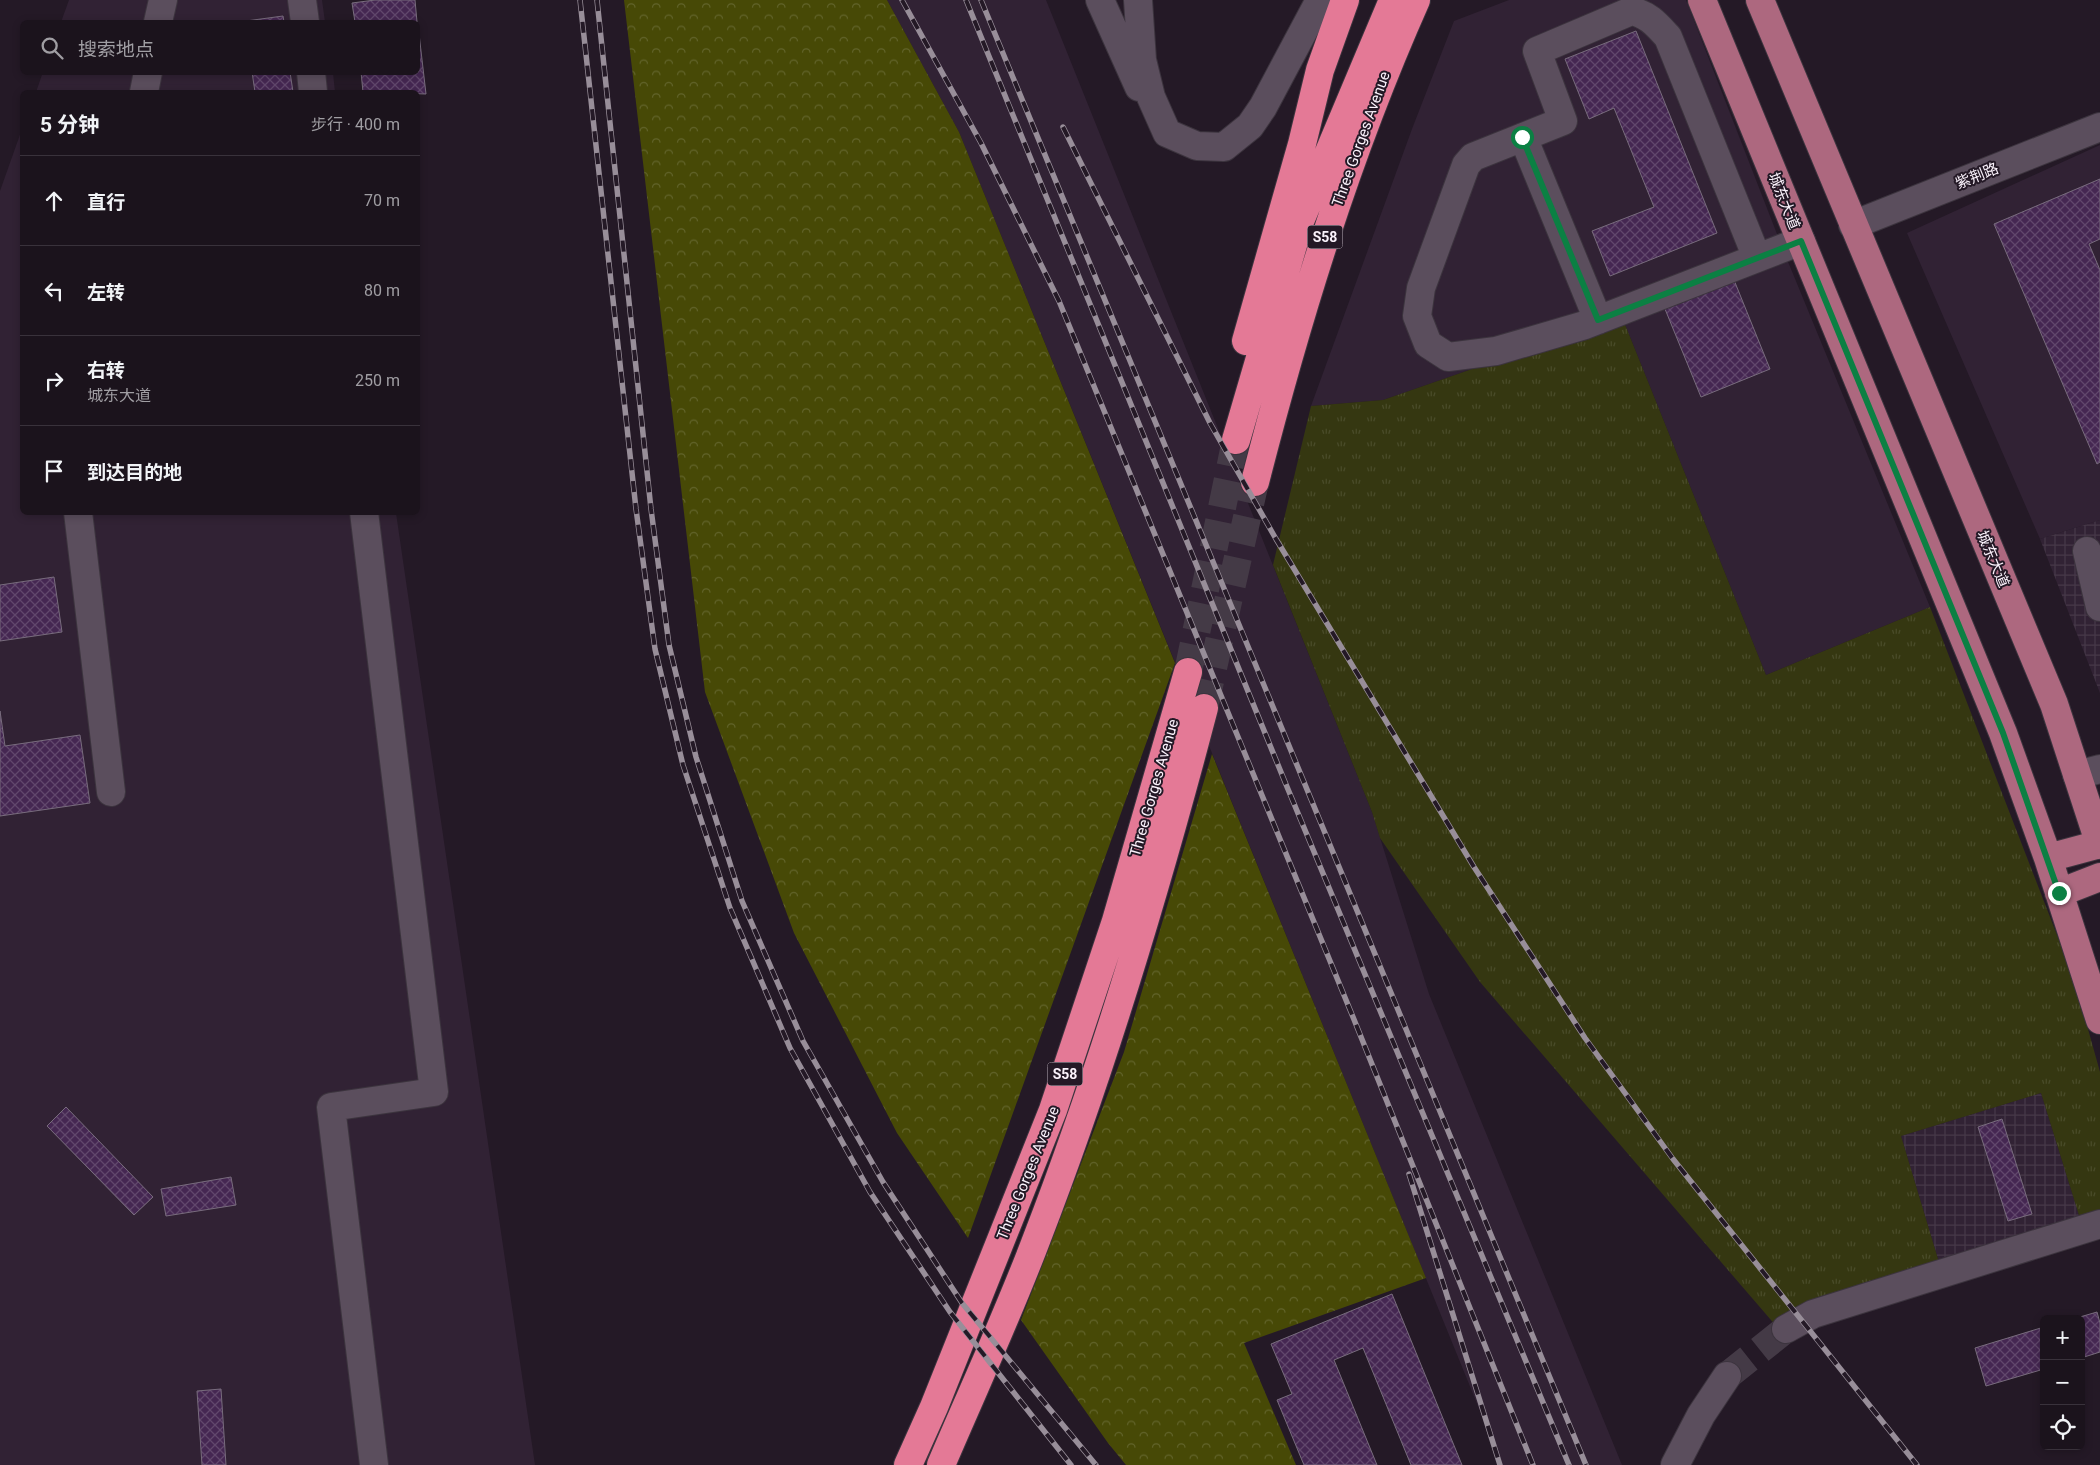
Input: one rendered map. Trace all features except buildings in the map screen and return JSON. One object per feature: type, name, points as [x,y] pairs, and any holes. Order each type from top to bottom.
[{"type":"highway","name":"Three Gorges Avenue","points":[[1345,0],[1320,70],[1302,144],[1246,338],[1236,440],[1300,221],[1393,0]]},
{"type":"highway","name":"Three Gorges Avenue","points":[[1255,482],[1283,373],[1318,256],[1397,41],[1416,0]]},
{"type":"highway","name":"Three Gorges Avenue","points":[[908,1465],[934,1407],[1053,1110],[1116,921],[1188,672]]},
{"type":"highway","name":"Three Gorges Avenue","points":[[941,1465],[1037,1238],[1084,1106],[1163,864],[1204,708]]},
{"type":"main road","name":"城东大道","points":[[1702,0],[2003,733],[2048,858],[2100,1020]]},
{"type":"main road","name":"城东大道","points":[[1760,0],[2054,704],[2088,772],[2100,844]]},
{"type":"main road","points":[[2048,858],[2100,844]]},
{"type":"main road","points":[[2059,893],[2100,877]]},
{"type":"street","points":[[158,20],[162,0]]},
{"type":"street","points":[[302,0],[305,20]]},
{"type":"street","points":[[1100,0],[1145,101],[1167,133],[1197,146],[1224,147],[1250,126],[1263,107],[1320,0]]},
{"type":"street","points":[[1138,0],[1142,60],[1151,97],[1167,133]]},
{"type":"street","points":[[1757,258],[1668,37],[1652,20],[1639,12],[1631,11],[1537,51],[1563,121],[1473,156],[1466,165],[1421,288],[1417,316],[1428,344],[1448,357],[1496,350],[1598,320],[1801,241]]},
{"type":"street","points":[[144,90],[147,75]]},
{"type":"street","points":[[311,75],[313,90]]},
{"type":"street","name":"紫荆路","points":[[1853,225],[2100,127]]},
{"type":"street","points":[[1522,137],[1598,320]]},
{"type":"street","points":[[78,515],[111,792]]},
{"type":"street","points":[[364,515],[434,1092],[331,1107],[374,1465]]},
{"type":"street","points":[[2088,551],[2100,607]]},
{"type":"street","points":[[1786,1329],[1813,1314],[2100,1224]]},
{"type":"street","points":[[1675,1465],[1701,1415],[1727,1376]]},
{"type":"shaded area","points":[[69,0],[322,0],[325,20],[62,20]]},
{"type":"shaded area","points":[[887,0],[1046,0],[1372,812],[1429,994],[1622,1465],[1502,1465],[959,132]]},
{"type":"shaded area","points":[[1509,0],[1686,0],[1784,252],[1930,607],[1766,675],[1622,317],[1383,400],[1311,406],[1412,129],[1454,21]]},
{"type":"shaded area","points":[[42,75],[333,75],[335,90],[37,90]]},
{"type":"shaded area","points":[[20,135],[20,515],[396,515],[535,1465],[0,1465],[0,191]]},
{"type":"shaded area","points":[[2100,145],[2100,520],[2040,539],[1907,233]]},
{"type":"shaded area","points":[[2100,520],[2100,693],[2040,539]]},
{"type":"shaded area","points":[[2041,1093],[2082,1225],[1941,1269],[1901,1136]]},
{"type":"green space","points":[[624,0],[887,0],[959,132],[1175,663],[968,1238],[897,1133],[794,933],[705,692]]},
{"type":"green space","points":[[1622,317],[1766,675],[1930,607],[2074,979],[2100,1072],[2100,1218],[2082,1225],[2041,1093],[1901,1136],[1941,1269],[1777,1327],[1480,982],[1380,838],[1372,812],[1273,565],[1311,406],[1383,400]]},
{"type":"green space","points":[[1212,754],[1426,1278],[1244,1343],[1296,1465],[1126,1465],[1108,1443],[1021,1320],[1124,1052]]},
{"type":"tunnel","points":[[1188,672],[1236,440]]},
{"type":"tunnel","points":[[1204,708],[1255,482]]},
{"type":"tunnel","points":[[1727,1376],[1786,1329]]},
{"type":"railway","points":[[580,0],[636,509],[655,649],[683,765],[730,908],[790,1048],[870,1192],[950,1312],[1071,1465]]},
{"type":"railway","points":[[597,0],[651,509],[669,645],[696,757],[742,901],[803,1041],[883,1182],[962,1303],[1096,1465]]},
{"type":"railway","points":[[902,0],[981,143],[1059,301],[1353,1017],[1533,1465]]},
{"type":"railway","points":[[966,0],[1285,782],[1569,1465]]},
{"type":"railway","points":[[981,0],[1586,1465]]},
{"type":"railway","points":[[1063,127],[1210,423],[1276,539],[1474,867],[1585,1038],[1673,1159],[1917,1465]]},
{"type":"railway","points":[[1409,1174],[1500,1465]]},
{"type":"route","points":[[1522,137],[1598,320],[1801,241],[2003,733],[2059,893]]}]
